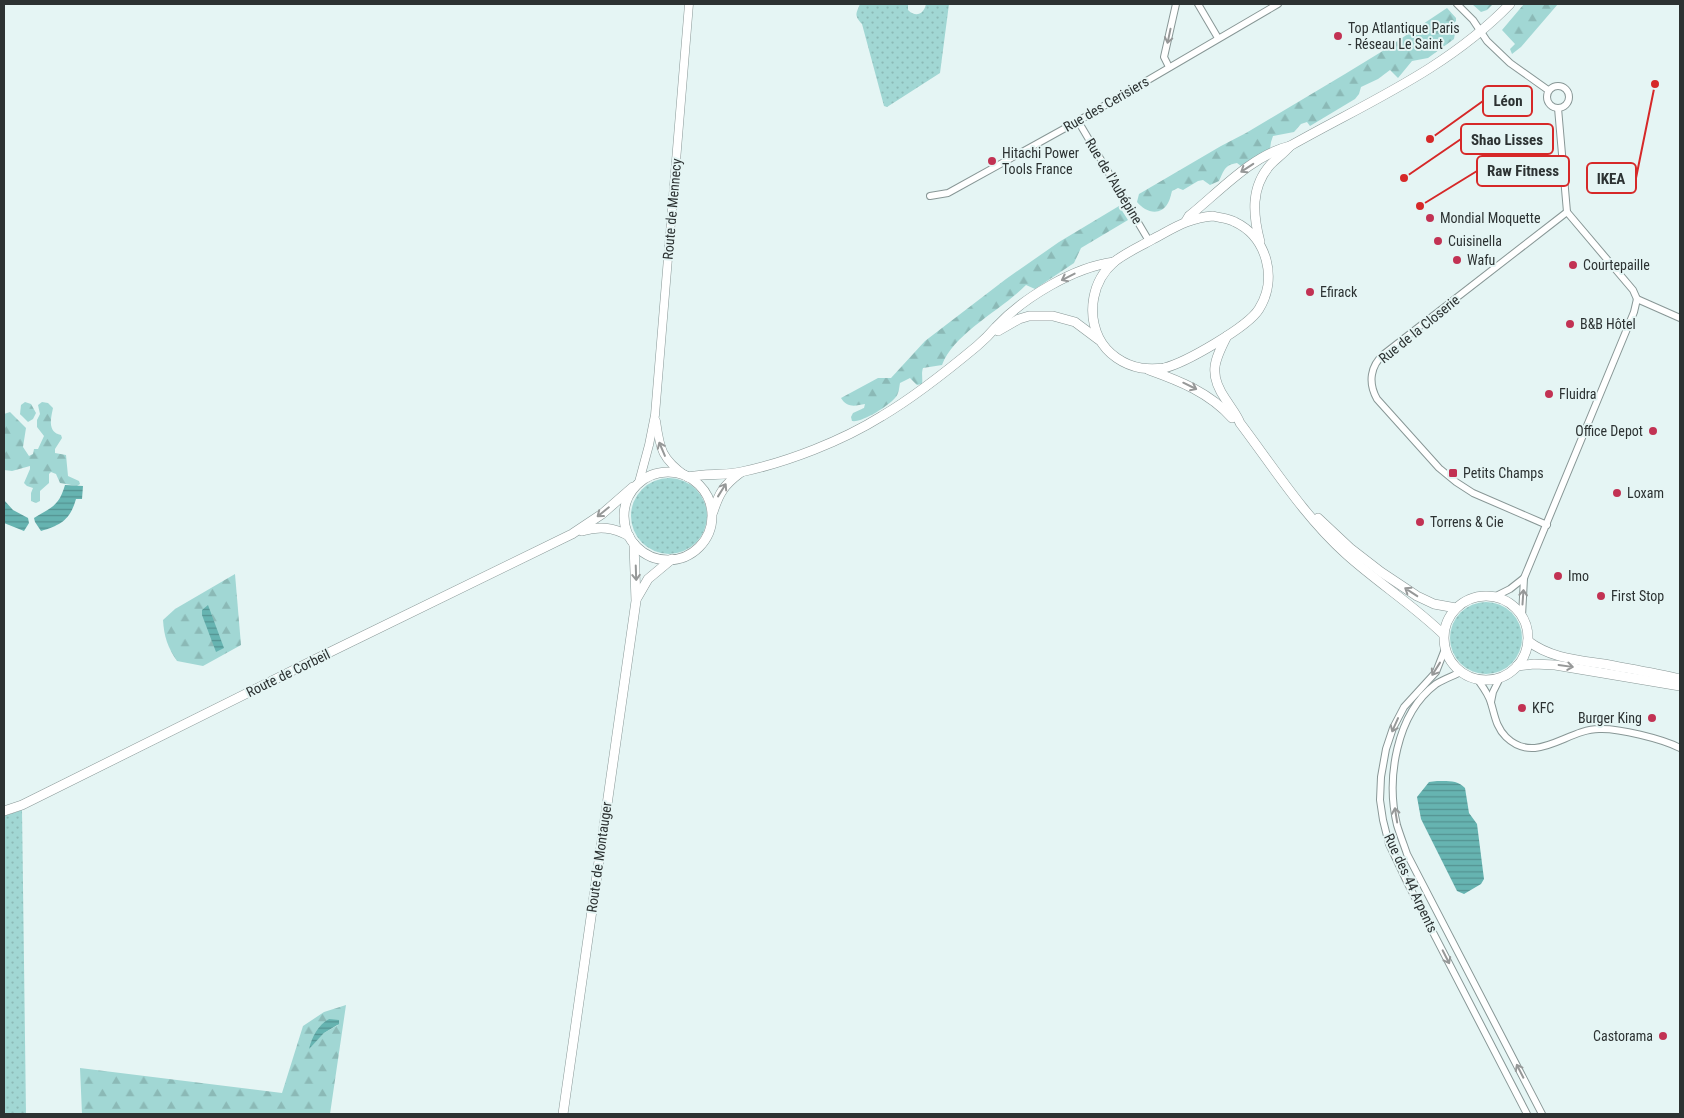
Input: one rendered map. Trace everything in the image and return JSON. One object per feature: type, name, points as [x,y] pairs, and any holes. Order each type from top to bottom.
[{"type":"main road","points":[[1186,221],[1189,216],[1237,175],[1282,148],[1290,146],[1398,88],[1440,63],[1480,32],[1510,4]]},
{"type":"main road","points":[[1144,369],[1164,367],[1177,363],[1243,325],[1255,314],[1266,293],[1269,279],[1268,267],[1260,244],[1254,210],[1255,198],[1258,186],[1269,166],[1285,153],[1290,146]]},
{"type":"main road","points":[[991,334],[1019,308],[1065,277],[1086,269],[1114,262],[1186,221],[1201,217],[1226,218],[1244,226],[1260,244]]},
{"type":"main road","points":[[1101,342],[1093,320],[1093,300],[1100,279],[1114,262]]},
{"type":"main road","points":[[687,476],[741,472],[832,442],[881,417],[919,392],[991,334],[1019,319],[1029,316],[1053,316],[1074,322],[1101,342],[1120,360],[1194,388],[1217,403],[1240,423],[1315,524],[1345,554],[1443,634]]},
{"type":"main road","points":[[1228,334],[1214,362],[1215,377],[1221,394],[1238,417],[1240,423]]},
{"type":"main road","points":[[712,514],[702,488],[687,476],[676,472],[661,472],[647,477],[636,485],[629,495],[624,511],[625,528],[634,544],[647,555],[663,560],[672,560],[690,554],[704,541],[711,524],[718,496],[727,483],[741,472]]},
{"type":"main road","name":"Route de Corbeil","points":[[4,811],[22,806],[286,673],[572,534],[602,514],[636,485]]},
{"type":"main road","points":[[1290,490],[1350,548],[1381,572],[1416,596],[1434,604],[1456,608]]},
{"type":"main road","name":"Route de Corbeil","points":[[572,534],[600,527],[629,536]]},
{"type":"main road","name":"Route de Montauger","points":[[563,1114],[636,601],[634,544]]},
{"type":"main road","name":"Route de Montauger","points":[[636,601],[648,579],[672,560]]},
{"type":"main road","points":[[1480,596],[1494,597],[1514,607],[1522,616],[1528,641],[1525,654],[1517,666],[1509,673],[1500,678],[1478,680],[1461,672],[1450,662],[1445,649],[1443,634],[1448,620],[1456,608],[1467,600],[1480,596]]},
{"type":"main road","points":[[1528,641],[1538,648],[1564,657],[1658,673],[1680,679]]},
{"type":"main road","points":[[1517,666],[1534,664],[1555,665],[1680,686]]},
{"type":"main road","points":[[1658,673],[1680,672]]},
{"type":"street","name":"Route de Mennecy","points":[[636,485],[649,445],[655,414],[689,4]]},
{"type":"street","points":[[1169,67],[1164,57],[1176,4]]},
{"type":"street","points":[[1198,4],[1218,38]]},
{"type":"street","name":"Rue des Cerisiers","points":[[930,196],[948,193],[1078,121],[1278,4]]},
{"type":"street","points":[[1457,4],[1472,20],[1487,41],[1510,63],[1548,90]]},
{"type":"street","points":[[1558,85],[1567,90],[1569,100],[1564,106],[1558,108],[1548,104],[1546,97],[1548,90],[1558,85]]},
{"type":"street","points":[[1522,616],[1524,578],[1634,312],[1637,299],[1633,290],[1567,212],[1558,108]]},
{"type":"street","name":"Rue de l'Aubépine","points":[[1078,121],[1149,241]]},
{"type":"street","name":"Rue de la Closerie","points":[[1547,525],[1472,493],[1445,474],[1377,399],[1372,388],[1371,378],[1374,366],[1384,354],[1567,212]]},
{"type":"street","points":[[1637,299],[1680,318]]},
{"type":"street","name":"Route de Mennecy","points":[[655,414],[661,449],[672,466],[687,476]]},
{"type":"street","points":[[1494,597],[1510,589],[1524,578]]},
{"type":"street","name":"Rue des 44 Arpents","points":[[1445,649],[1436,672],[1404,707],[1393,728],[1386,749],[1381,777],[1380,800],[1383,820],[1389,844],[1408,884],[1527,1114]]},
{"type":"street","name":"Rue des 44 Arpents","points":[[1461,672],[1436,684],[1414,709],[1405,727],[1396,752],[1392,780],[1397,826],[1407,854],[1542,1114]]},
{"type":"street","points":[[1491,703],[1493,692],[1500,678]]},
{"type":"street","points":[[1478,680],[1491,703],[1493,714],[1501,732],[1511,742],[1526,749],[1541,748],[1577,732],[1600,728],[1658,740],[1680,748]]},
{"type":"green space","points":[[860,4],[908,4],[908,10],[914,14],[919,14],[926,4],[949,4],[940,73],[887,107],[884,106],[862,24],[857,16]]},
{"type":"green space","points":[[1472,4],[1493,4],[1487,10],[1481,12]]},
{"type":"green space","points":[[1524,4],[1558,4],[1521,47],[1512,54],[1510,49],[1515,44],[1502,30]]},
{"type":"green space","points":[[1447,8],[1456,18],[1456,21],[1447,30],[1455,33],[1454,39],[1428,58],[1412,61],[1398,78],[1390,70],[1378,79],[1361,87],[1355,99],[1310,126],[1307,122],[1301,124],[1294,132],[1273,136],[1270,149],[1241,166],[1237,163],[1229,165],[1219,181],[1210,185],[1203,180],[1198,181],[1183,190],[1178,188],[1172,191],[1168,203],[1161,210],[1152,212],[1137,202],[1139,194],[1345,74]]},
{"type":"green space","points":[[1119,206],[1128,220],[1081,248],[1074,263],[1035,289],[1026,285],[957,342],[948,353],[942,365],[923,368],[922,384],[917,385],[910,378],[900,383],[899,391],[887,405],[868,417],[852,421],[853,413],[864,408],[865,404],[849,405],[841,398],[878,378],[891,378],[925,341],[1006,279],[1059,242]]},
{"type":"green space","points":[[25,402],[31,404],[36,413],[33,419],[28,422],[20,414],[21,405]]},
{"type":"green space","points":[[42,402],[48,403],[53,408],[52,428],[62,438],[55,449],[55,453],[66,455],[68,476],[79,481],[80,484],[77,486],[60,483],[56,474],[51,472],[49,474],[49,483],[40,491],[40,501],[36,503],[31,501],[33,488],[24,483],[30,466],[12,471],[4,470],[4,414],[10,412],[26,428],[23,447],[29,456],[33,454],[34,449],[38,449],[44,436],[37,427],[37,420],[40,414],[38,405]]},
{"type":"green space","points":[[669,478],[683,481],[696,489],[704,502],[707,516],[704,530],[696,543],[683,551],[669,554],[655,551],[642,543],[634,530],[631,516],[634,502],[642,489],[655,481]]},
{"type":"green space","points":[[235,574],[241,645],[203,666],[177,661],[167,642],[163,620],[175,609]]},
{"type":"green space","points":[[1493,602],[1512,612],[1520,624],[1522,638],[1520,652],[1512,664],[1500,672],[1479,674],[1460,664],[1452,652],[1450,631],[1460,612],[1472,604]]},
{"type":"green space","points":[[22,810],[26,1114],[4,1114],[4,816]]},
{"type":"green space","points":[[346,1005],[330,1114],[82,1114],[80,1068],[282,1093],[303,1026],[324,1012]],"holes":[[[329,1019],[338,1025],[324,1033],[309,1048]]]},
{"type":"shaded area","points":[[65,485],[83,486],[82,499],[76,499],[71,512],[64,521],[41,531],[34,518],[57,502]]},
{"type":"shaded area","points":[[4,500],[13,510],[28,518],[29,523],[24,531],[4,523]]},
{"type":"shaded area","points":[[208,605],[224,648],[216,652],[202,615],[202,610]]},
{"type":"shaded area","points":[[1429,782],[1456,782],[1465,788],[1469,813],[1477,824],[1484,879],[1481,884],[1464,894],[1457,891],[1421,819],[1417,797]]},
{"type":"shaded area","points":[[329,1019],[339,1020],[339,1024],[324,1033],[309,1049],[316,1032]]},
{"type":"place","name":"Top Atlantique Paris - Réseau Le Saint","points":[[1338,36]]},
{"type":"place","name":"IKEA","points":[[1655,84]]},
{"type":"place","name":"Léon","points":[[1430,139]]},
{"type":"place","name":"Hitachi Power Tools France","points":[[992,161]]},
{"type":"place","name":"Shao Lisses","points":[[1404,178]]},
{"type":"place","name":"Raw Fitness","points":[[1420,206]]},
{"type":"place","name":"Mondial Moquette","points":[[1430,218]]},
{"type":"place","name":"Cuisinella","points":[[1438,241]]},
{"type":"place","name":"Wafu","points":[[1457,260]]},
{"type":"place","name":"Courtepaille","points":[[1573,265]]},
{"type":"place","name":"Efirack","points":[[1310,292]]},
{"type":"place","name":"B&B Hôtel","points":[[1570,324]]},
{"type":"place","name":"Fluidra","points":[[1549,394]]},
{"type":"place","name":"Office Depot","points":[[1653,431]]},
{"type":"place","name":"Petits Champs","points":[[1453,473]]},
{"type":"place","name":"Loxam","points":[[1617,493]]},
{"type":"place","name":"Torrens & Cie","points":[[1420,522]]},
{"type":"place","name":"Imo","points":[[1558,576]]},
{"type":"place","name":"First Stop","points":[[1601,596]]},
{"type":"place","name":"KFC","points":[[1522,708]]},
{"type":"place","name":"Burger King","points":[[1652,718]]},
{"type":"place","name":"Castorama","points":[[1663,1036]]}]
